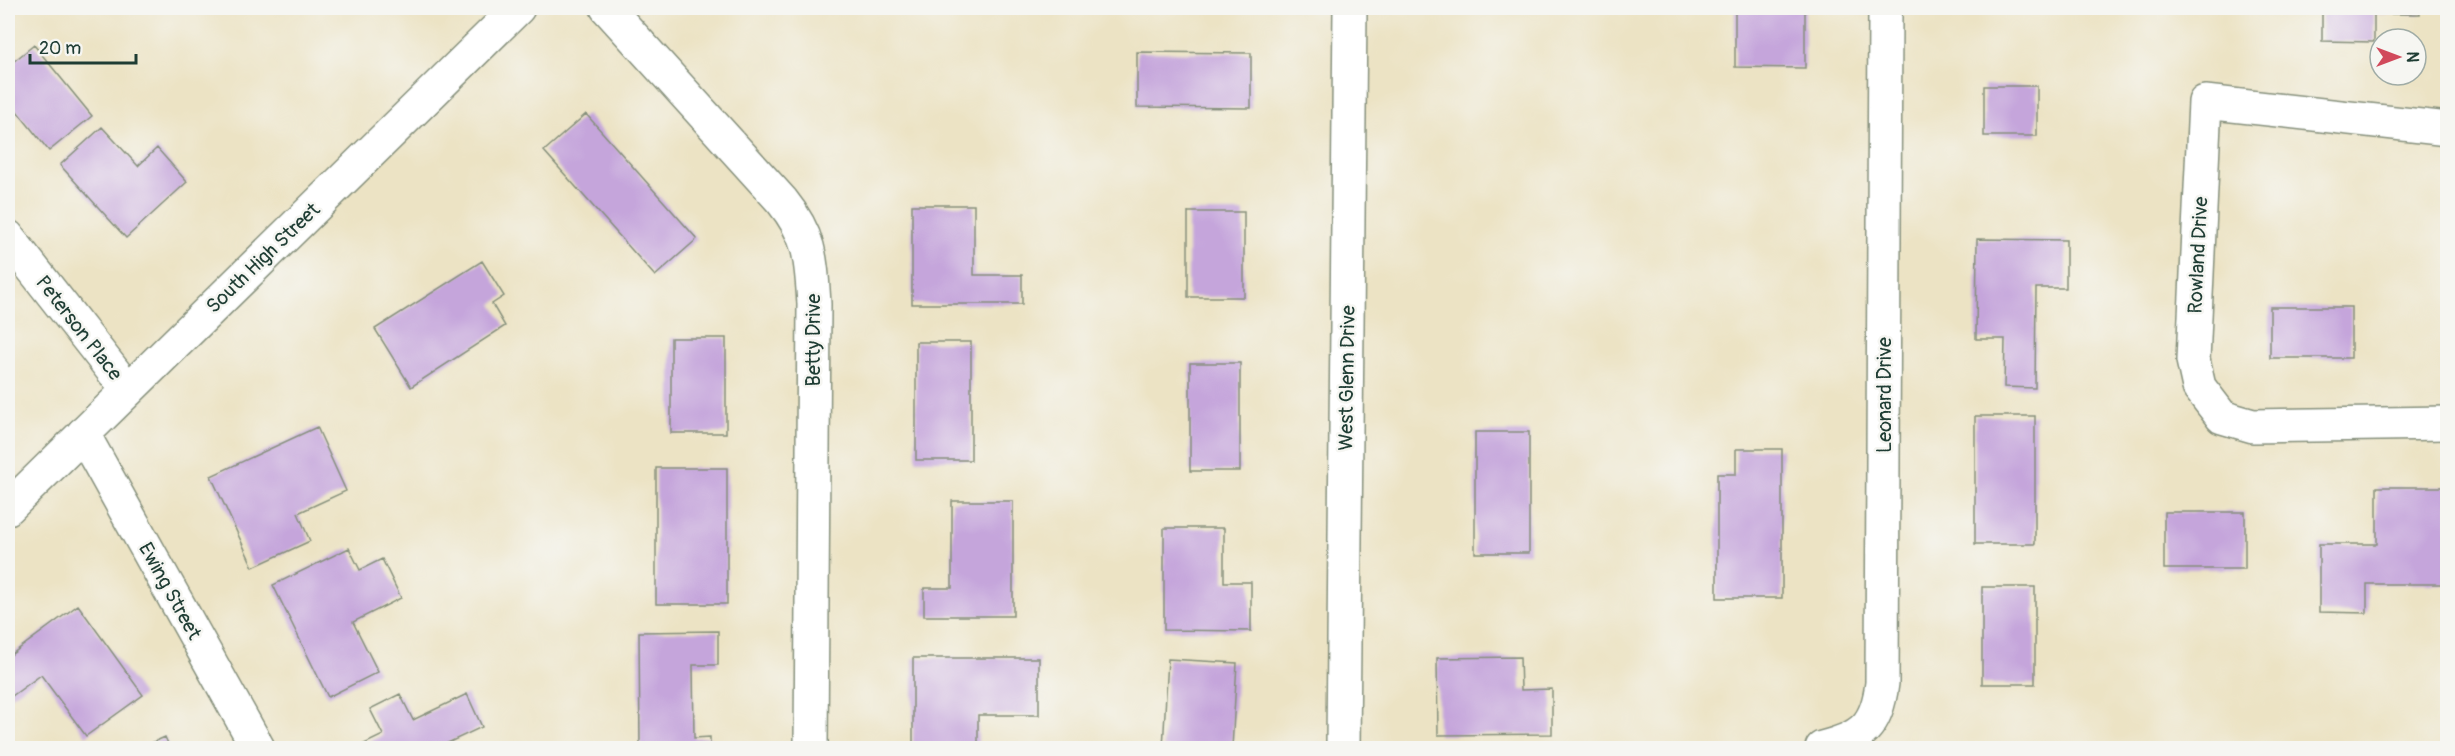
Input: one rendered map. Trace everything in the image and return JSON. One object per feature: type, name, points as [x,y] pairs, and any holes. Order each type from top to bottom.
[{"type":"street","name":"South High Street","points":[[8,508],[518,8]]},
{"type":"street","name":"Betty Drive","points":[[607,8],[782,201],[801,226],[806,239],[810,254],[814,304],[811,748]]},
{"type":"street","name":"West Glenn Drive","points":[[1343,748],[1350,8]]},
{"type":"street","name":"Leonard Drive","points":[[1822,748],[1845,742],[1865,729],[1878,709],[1882,683],[1885,8]]},
{"type":"street","name":"Rowland Drive","points":[[2448,129],[2205,102],[2193,360],[2199,387],[2222,417],[2253,426],[2448,423]]},
{"type":"street","name":"Peterson Place","points":[[8,237],[129,390]]},
{"type":"street","name":"Ewing Street","points":[[83,434],[258,748]]},
{"type":"building","points":[[1735,8],[1805,8],[1805,68],[1735,67]]},
{"type":"building","points":[[2322,8],[2420,8],[2420,14],[2374,14],[2374,27],[2368,27],[2368,42],[2322,41]]},
{"type":"building","points":[[34,45],[92,116],[49,151],[8,100],[8,66]]},
{"type":"building","points":[[1137,52],[1251,53],[1251,108],[1137,107]]},
{"type":"building","points":[[1984,86],[2037,86],[2037,136],[1984,136]]},
{"type":"building","points":[[586,114],[697,239],[655,276],[544,151]]},
{"type":"building","points":[[102,127],[138,166],[157,148],[187,182],[126,238],[60,165]]},
{"type":"building","points":[[912,205],[974,205],[974,275],[1022,275],[1022,304],[912,304]]},
{"type":"building","points":[[1188,212],[1244,212],[1244,297],[1188,297]]},
{"type":"building","points":[[1977,239],[2066,240],[2066,288],[2036,288],[2035,388],[2004,387],[2005,339],[1976,339]]},
{"type":"building","points":[[482,261],[504,296],[492,304],[505,326],[411,387],[375,329]]},
{"type":"building","points":[[2270,307],[2351,307],[2351,358],[2270,358]]},
{"type":"building","points":[[671,338],[726,338],[726,433],[671,433]]},
{"type":"building","points":[[916,342],[971,342],[971,460],[916,460]]},
{"type":"building","points":[[1190,363],[1240,363],[1240,471],[1190,471]]},
{"type":"building","points":[[1975,416],[2035,416],[2035,544],[1975,544]]},
{"type":"building","points":[[317,427],[346,491],[298,513],[310,541],[253,567],[211,476]]},
{"type":"building","points":[[1475,432],[1529,432],[1529,553],[1475,553]]},
{"type":"building","points":[[1736,449],[1782,449],[1782,598],[1717,598],[1717,474],[1736,474]]},
{"type":"building","points":[[656,468],[727,468],[727,604],[656,604]]},
{"type":"building","points":[[2377,487],[2448,487],[2448,584],[2367,584],[2367,613],[2319,612],[2319,544],[2377,544]]},
{"type":"building","points":[[952,501],[1013,501],[1013,616],[924,616],[924,588],[952,588]]},
{"type":"building","points":[[2164,512],[2245,512],[2245,569],[2164,569]]},
{"type":"building","points":[[1164,528],[1224,528],[1224,582],[1251,582],[1251,631],[1164,630]]},
{"type":"building","points":[[349,548],[360,570],[382,559],[401,598],[353,622],[378,672],[328,697],[273,585]]},
{"type":"building","points":[[1982,587],[2035,587],[2035,684],[1982,684]]},
{"type":"building","points":[[78,605],[143,695],[86,736],[41,675],[12,696],[8,690],[8,657]]},
{"type":"building","points":[[718,631],[718,665],[693,665],[694,738],[710,737],[710,748],[640,748],[639,632]]},
{"type":"building","points":[[1520,657],[1521,690],[1552,689],[1552,734],[1438,735],[1437,658]]},
{"type":"building","points":[[913,658],[1039,658],[1039,715],[978,715],[978,748],[913,748]]},
{"type":"building","points":[[1168,659],[1237,663],[1232,748],[1163,748]]},
{"type":"building","points":[[400,694],[413,720],[467,694],[482,727],[437,748],[361,748],[360,746],[383,735],[370,709]]},
{"type":"building","points":[[165,737],[170,748],[140,748]]}]
